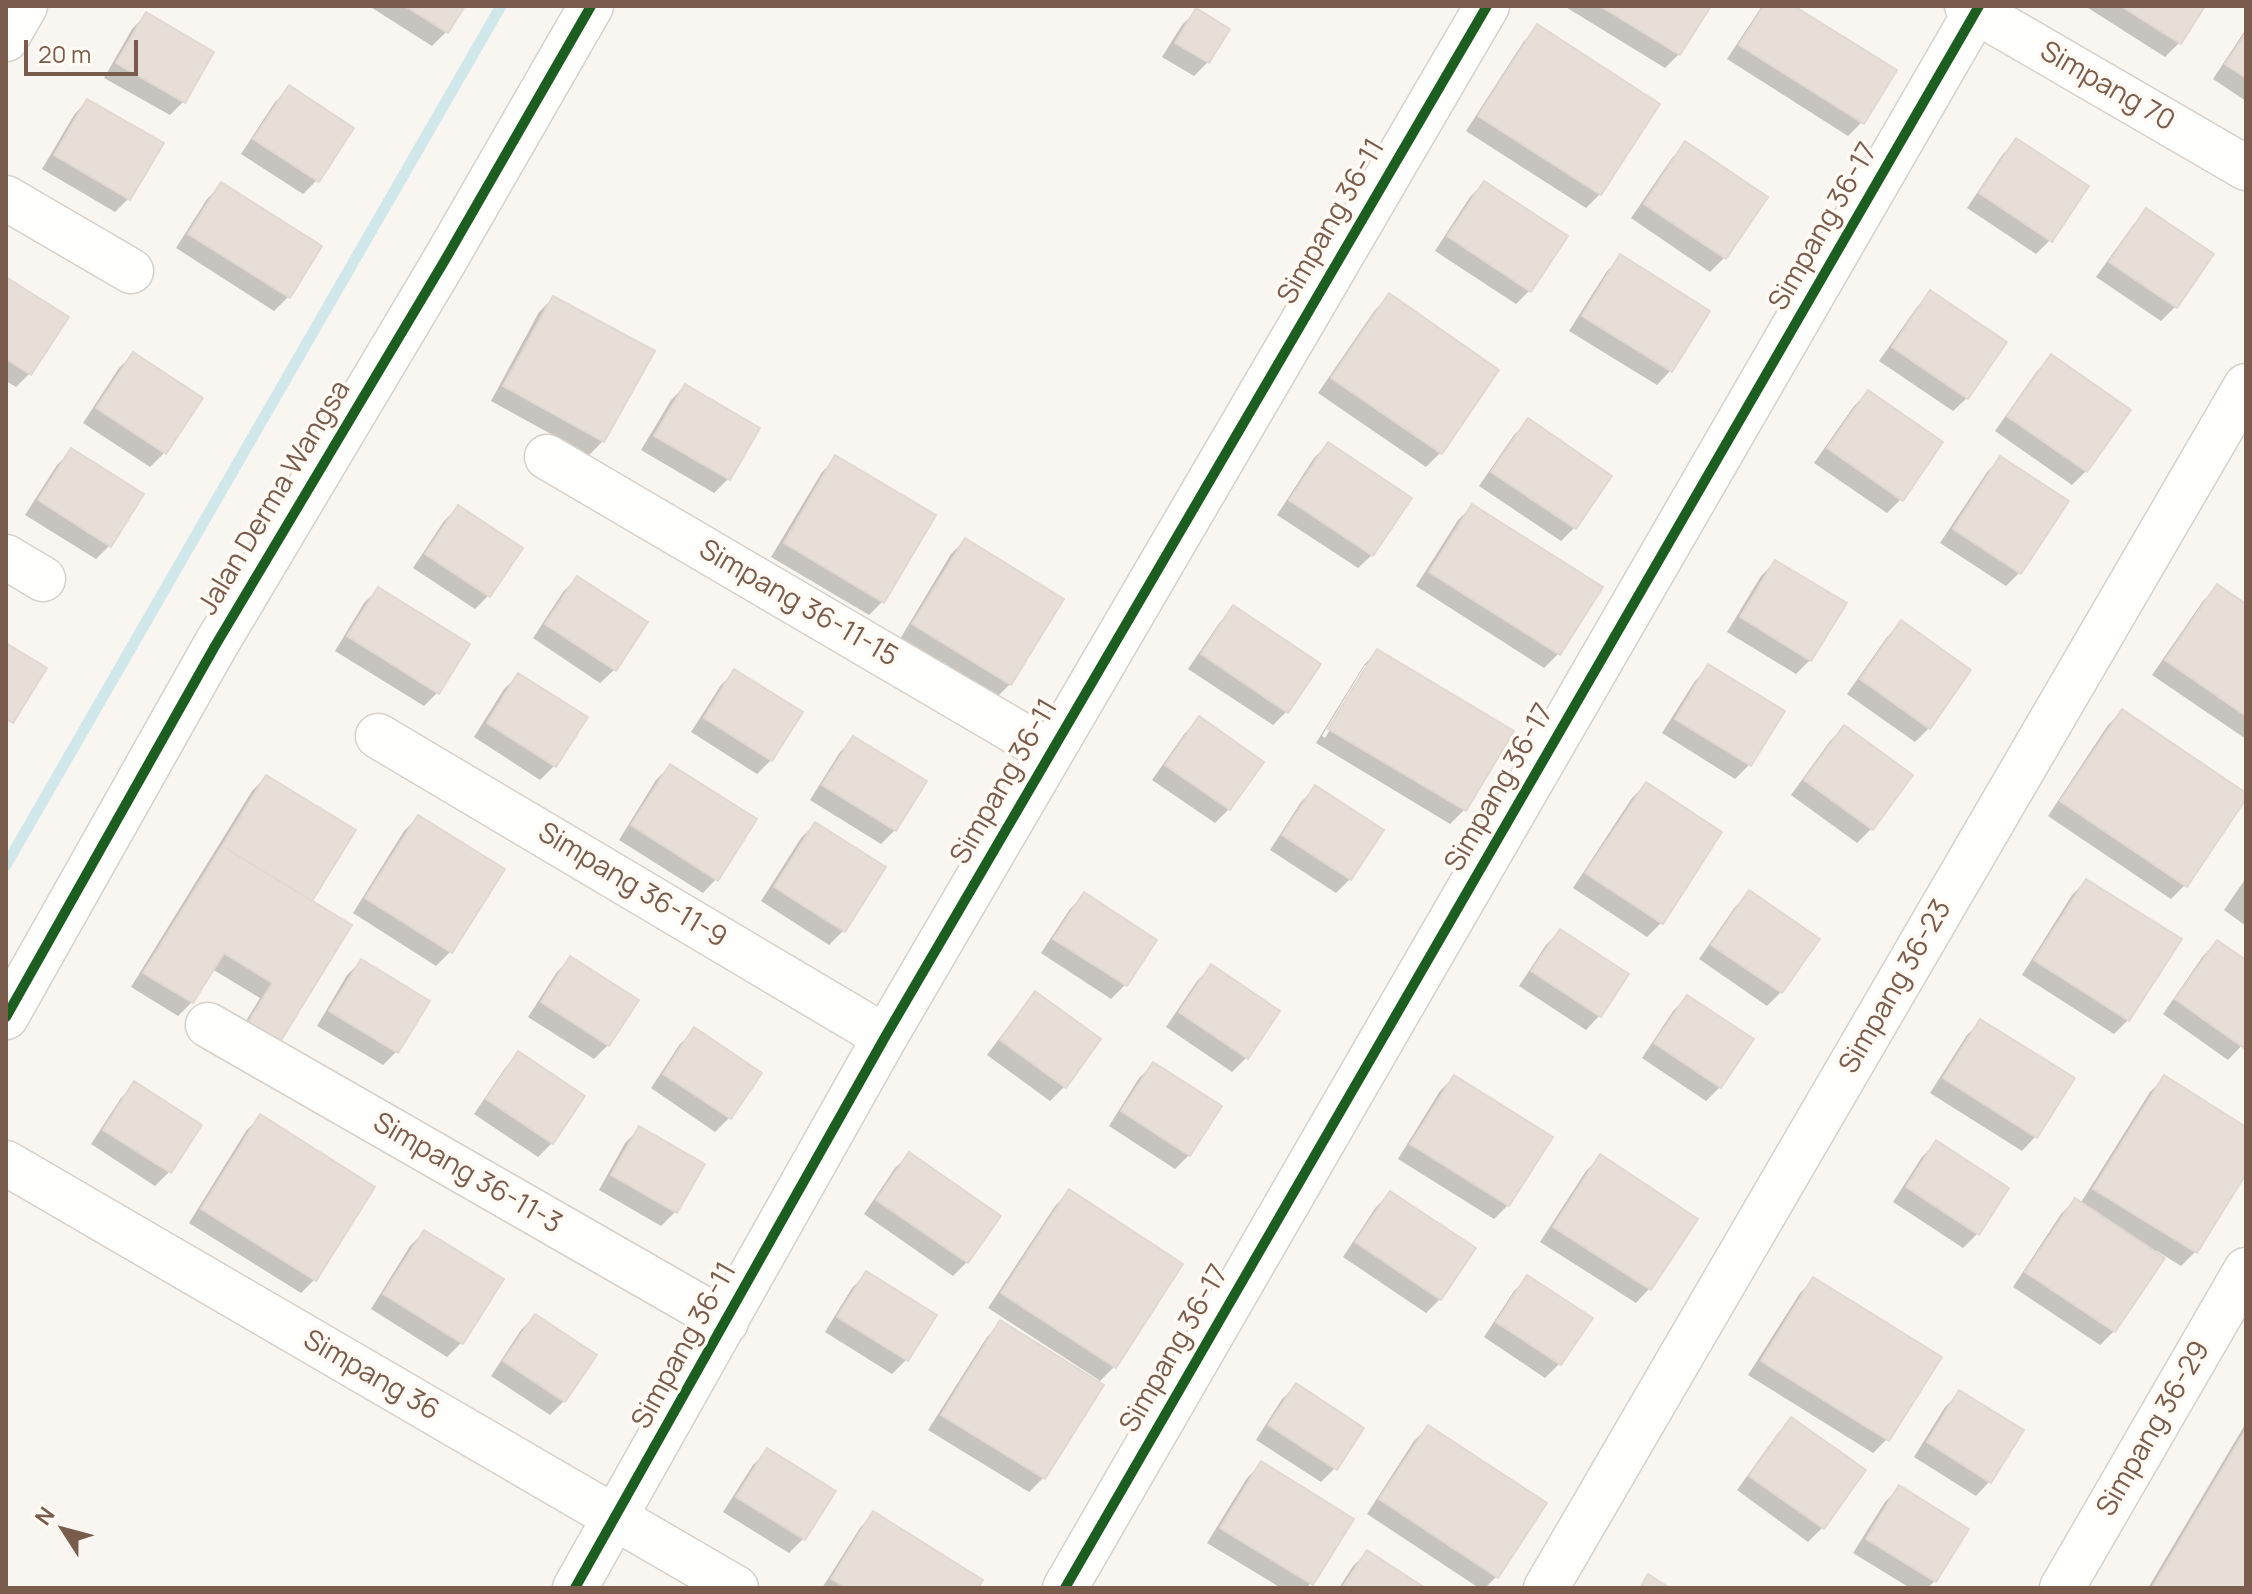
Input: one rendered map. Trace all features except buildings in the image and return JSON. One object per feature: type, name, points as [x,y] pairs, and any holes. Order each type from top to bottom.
[{"type":"street","points":[[6,39],[25,6]]},
{"type":"street","name":"Jalan Derma Wangsa","points":[[6,1017],[215,646],[445,260],[591,6]]},
{"type":"street","name":"Simpang 36-11","points":[[575,1588],[885,1037],[1487,6]]},
{"type":"street","name":"Simpang 70","points":[[1974,8],[2246,168]]},
{"type":"street","name":"Simpang 36-17","points":[[1065,1588],[1974,8]]},
{"type":"street","points":[[6,198],[131,271]]},
{"type":"street","name":"Simpang 36-23","points":[[1546,1588],[2246,386]]},
{"type":"street","name":"Simpang 36-11-15","points":[[547,457],[1050,752]]},
{"type":"street","points":[[6,557],[43,579]]},
{"type":"street","name":"Simpang 36-11-9","points":[[378,736],[885,1037]]},
{"type":"street","name":"Simpang 36-11-3","points":[[208,1025],[726,1322]]},
{"type":"street","name":"Simpang 36","points":[[6,1163],[736,1588]]},
{"type":"street","name":"Simpang 36-29","points":[[2062,1588],[2246,1270]]},
{"type":"waterway","points":[[6,865],[501,6]]},
{"type":"cycle path","points":[[6,1017],[215,646],[445,260],[591,6]]},
{"type":"cycle path","points":[[575,1588],[885,1037],[1487,6]]},
{"type":"cycle path","points":[[1065,1588],[1979,6]]}]
